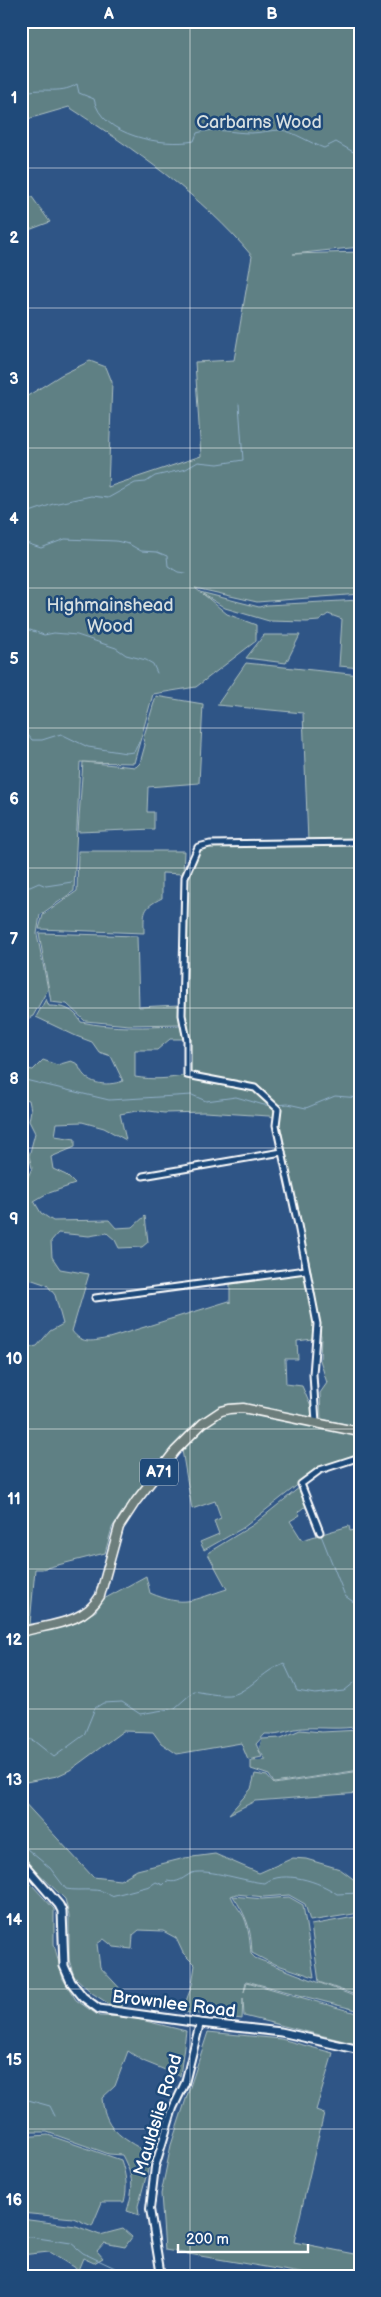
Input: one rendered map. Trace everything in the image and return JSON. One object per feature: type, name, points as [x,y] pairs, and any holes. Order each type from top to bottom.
[{"type":"main road","name":"A71","points":[[21,1632],[76,1618],[87,1613],[95,1604],[100,1596],[119,1527],[175,1451],[212,1416],[229,1408],[243,1408],[360,1432]]},
{"type":"main road","name":"Brownlee Road","points":[[21,1861],[59,1904],[62,1911],[64,1966],[71,1982],[83,1997],[99,2009],[281,2032],[360,2050]]},
{"type":"street","points":[[316,1423],[313,1374],[318,1324],[276,1125],[278,1109],[255,1088],[187,1075],[187,1040],[182,1015],[185,877],[198,846],[210,844],[360,842]]},
{"type":"street","points":[[143,1176],[282,1152]]},
{"type":"street","points":[[95,1298],[306,1270]]},
{"type":"street","points":[[320,1532],[301,1484],[320,1470],[360,1457]]},
{"type":"street","name":"Mauldslie Road","points":[[161,2276],[150,2209],[155,2167],[173,2108],[185,2083],[200,2023]]},
{"type":"green space","points":[[21,21],[360,21],[360,247],[293,254],[360,252],[360,594],[257,602],[195,588],[200,592],[259,607],[360,600],[360,668],[339,666],[342,619],[328,614],[319,621],[269,621],[225,608],[203,594],[227,614],[256,625],[256,641],[196,687],[153,694],[134,763],[80,762],[74,891],[40,915],[37,934],[48,989],[33,1016],[21,1022],[21,400],[61,375],[90,361],[106,367],[112,382],[108,487],[201,456],[195,362],[234,360],[252,256],[189,193],[142,157],[69,107],[21,121]]},
{"type":"green space","points":[[21,197],[32,197],[50,222],[21,233]]},
{"type":"green space","points":[[264,635],[300,635],[286,663],[246,658]]},
{"type":"green space","points":[[246,663],[360,675],[360,1427],[321,1419],[320,1393],[327,1383],[320,1360],[321,1336],[310,1280],[311,1271],[277,1118],[205,1112],[164,1113],[142,1110],[120,1114],[126,1140],[104,1128],[82,1122],[57,1123],[55,1136],[75,1139],[75,1147],[51,1157],[53,1169],[66,1175],[75,1184],[46,1194],[34,1201],[41,1213],[53,1221],[109,1220],[116,1228],[133,1227],[145,1216],[148,1242],[142,1247],[119,1248],[115,1240],[107,1233],[89,1236],[58,1233],[51,1241],[52,1257],[60,1269],[89,1274],[72,1331],[80,1338],[89,1341],[109,1338],[229,1301],[230,1303],[230,1284],[305,1272],[314,1320],[312,1339],[297,1341],[298,1359],[285,1359],[286,1384],[302,1386],[311,1407],[312,1418],[238,1404],[225,1405],[213,1411],[199,1421],[174,1445],[120,1515],[112,1528],[105,1553],[42,1569],[35,1569],[30,1624],[21,1625],[21,1346],[23,1349],[37,1346],[50,1331],[63,1324],[55,1295],[47,1285],[21,1276],[21,1192],[32,1168],[29,1156],[35,1133],[29,1121],[31,1110],[29,1100],[21,1098],[21,1068],[33,1070],[43,1060],[57,1065],[71,1061],[78,1064],[85,1076],[96,1083],[110,1084],[123,1081],[111,1056],[99,1052],[92,1042],[36,1017],[46,999],[49,1006],[72,1011],[81,1022],[118,1027],[180,1026],[183,1039],[170,1039],[157,1050],[135,1050],[135,1077],[161,1079],[187,1075],[182,1007],[185,877],[198,847],[308,842],[303,713],[217,705]]},
{"type":"green space","points":[[156,696],[203,704],[199,783],[148,787],[147,812],[154,812],[154,829],[78,832],[83,762],[136,767],[140,763],[145,745],[143,739]]},
{"type":"green space","points":[[78,851],[184,851],[183,874],[162,873],[162,898],[151,905],[146,911],[144,915],[144,933],[39,929],[43,915],[77,891]]},
{"type":"green space","points":[[39,933],[137,936],[139,1007],[179,1005],[181,1024],[129,1025],[85,1021],[67,1004],[51,1002]]},
{"type":"green space","points":[[230,1412],[247,1412],[360,1435],[360,1455],[319,1468],[243,1528],[204,1550],[200,1542],[219,1534],[214,1521],[221,1518],[215,1501],[192,1509],[182,1450],[209,1422]]},
{"type":"green space","points":[[300,1487],[309,1510],[304,1507],[298,1512],[300,1515],[290,1521],[302,1540],[349,1526],[350,1531],[360,1529],[360,1726],[299,1728],[265,1734],[256,1744],[262,1757],[248,1760],[241,1743],[177,1754],[161,1743],[153,1732],[123,1731],[70,1770],[57,1776],[21,1783],[21,1636],[72,1623],[96,1611],[102,1600],[146,1576],[150,1593],[172,1600],[189,1601],[227,1589],[208,1554],[209,1552],[253,1525]]},
{"type":"green space","points":[[300,1730],[322,1732],[360,1730],[360,1770],[274,1783],[269,1775],[251,1769],[251,1761],[266,1760],[259,1750],[262,1739],[281,1738]]},
{"type":"green space","points":[[360,1771],[360,1793],[255,1801],[229,1814],[251,1789],[255,1774],[267,1776],[274,1784]]},
{"type":"green space","points":[[21,1799],[93,1877],[120,1880],[137,1870],[185,1858],[215,1854],[259,1873],[293,1858],[306,1859],[340,1869],[360,1884],[360,1913],[310,1921],[305,1904],[289,1895],[264,1897],[236,1894],[231,1896],[244,1917],[251,1954],[255,1958],[359,1998],[360,1995],[360,2011],[246,1981],[244,1992],[247,1982],[360,2014],[360,2045],[244,2016],[243,1998],[242,2019],[182,2012],[192,1985],[195,1965],[183,1953],[176,1938],[163,1931],[139,1930],[133,1935],[132,1949],[114,1947],[104,1939],[97,1944],[100,1967],[126,1995],[120,2008],[109,2004],[92,1993],[74,1976],[69,1960],[69,1915],[65,1899],[21,1856]]},
{"type":"green space","points":[[21,1873],[54,1909],[54,1944],[63,1979],[76,2000],[99,2016],[129,2017],[186,2031],[180,2076],[143,2061],[128,2051],[115,2086],[102,2098],[107,2119],[118,2134],[152,2155],[138,2206],[139,2215],[127,2211],[132,2183],[129,2170],[122,2155],[109,2154],[47,2132],[23,2132],[21,2129]]},
{"type":"green space","points":[[233,1896],[262,1899],[289,1897],[303,1905],[314,1977],[269,1962],[252,1953],[251,1936],[247,1923],[242,1910]]},
{"type":"green space","points":[[360,1916],[360,1983],[358,1996],[319,1982],[311,1925]]},
{"type":"green space","points":[[208,2032],[281,2039],[333,2053],[316,2110],[324,2113],[294,2242],[360,2255],[360,2276],[318,2276],[165,2250],[161,2194],[171,2145]]},
{"type":"green space","points":[[48,2135],[121,2160],[126,2181],[124,2202],[102,2202],[92,2226],[73,2218],[21,2213],[21,2137]]},
{"type":"green space","points":[[21,2219],[76,2226],[100,2235],[123,2229],[132,2237],[125,2247],[104,2243],[97,2251],[103,2258],[94,2263],[83,2258],[78,2270],[49,2252],[21,2255]]},
{"type":"waterway","points":[[21,94],[35,90],[70,88],[77,84],[79,93],[94,99],[99,112],[108,122],[135,136],[151,140],[166,142],[194,141],[197,133],[210,130],[251,133],[281,130],[324,148],[336,142],[360,154]]},
{"type":"waterway","points":[[21,559],[26,543],[24,514],[53,504],[91,496],[108,498],[135,483],[146,482],[155,476],[186,469],[198,462],[218,464],[243,460],[239,404]]},
{"type":"waterway","points":[[26,543],[41,548],[65,539],[116,541],[129,544],[141,551],[157,552],[167,556],[168,566],[178,572],[186,573]]},
{"type":"waterway","points":[[21,632],[30,630],[44,635],[54,633],[77,635],[116,648],[126,655],[146,660],[153,664],[157,673]]},
{"type":"waterway","points":[[21,726],[32,740],[42,740],[61,734],[88,747],[126,753],[134,752],[139,742]]},
{"type":"waterway","points":[[21,887],[30,887],[39,883],[46,886],[72,882]]},
{"type":"waterway","points":[[21,1079],[109,1100],[192,1095],[206,1101],[236,1097],[264,1105],[271,1105]]},
{"type":"waterway","points":[[276,1105],[288,1104],[306,1108],[335,1096],[360,1098]]},
{"type":"waterway","points":[[321,1535],[345,1596],[352,1601],[360,1603]]},
{"type":"waterway","points":[[21,1736],[34,1741],[54,1757],[84,1735],[95,1708],[103,1703],[122,1702],[140,1714],[175,1708],[194,1691],[222,1695],[238,1693],[284,1663],[297,1691],[315,1694],[344,1691],[360,1678]]},
{"type":"waterway","points":[[21,1844],[50,1868],[66,1889],[96,1890],[111,1896],[150,1886],[156,1882],[163,1885],[167,1881],[178,1881],[192,1873],[199,1872],[265,1883],[273,1879],[291,1877],[322,1885],[337,1894],[360,1893]]},
{"type":"waterway","points":[[21,2098],[50,2106],[55,2116]]},
{"type":"waterway","points":[[21,2238],[31,2237],[71,2243],[83,2253],[132,2276]]},
{"type":"park label","name":"Carbarns Wood","points":[[259,122]]},
{"type":"park label","name":"Highmainshead Wood","points":[[110,615]]}]
